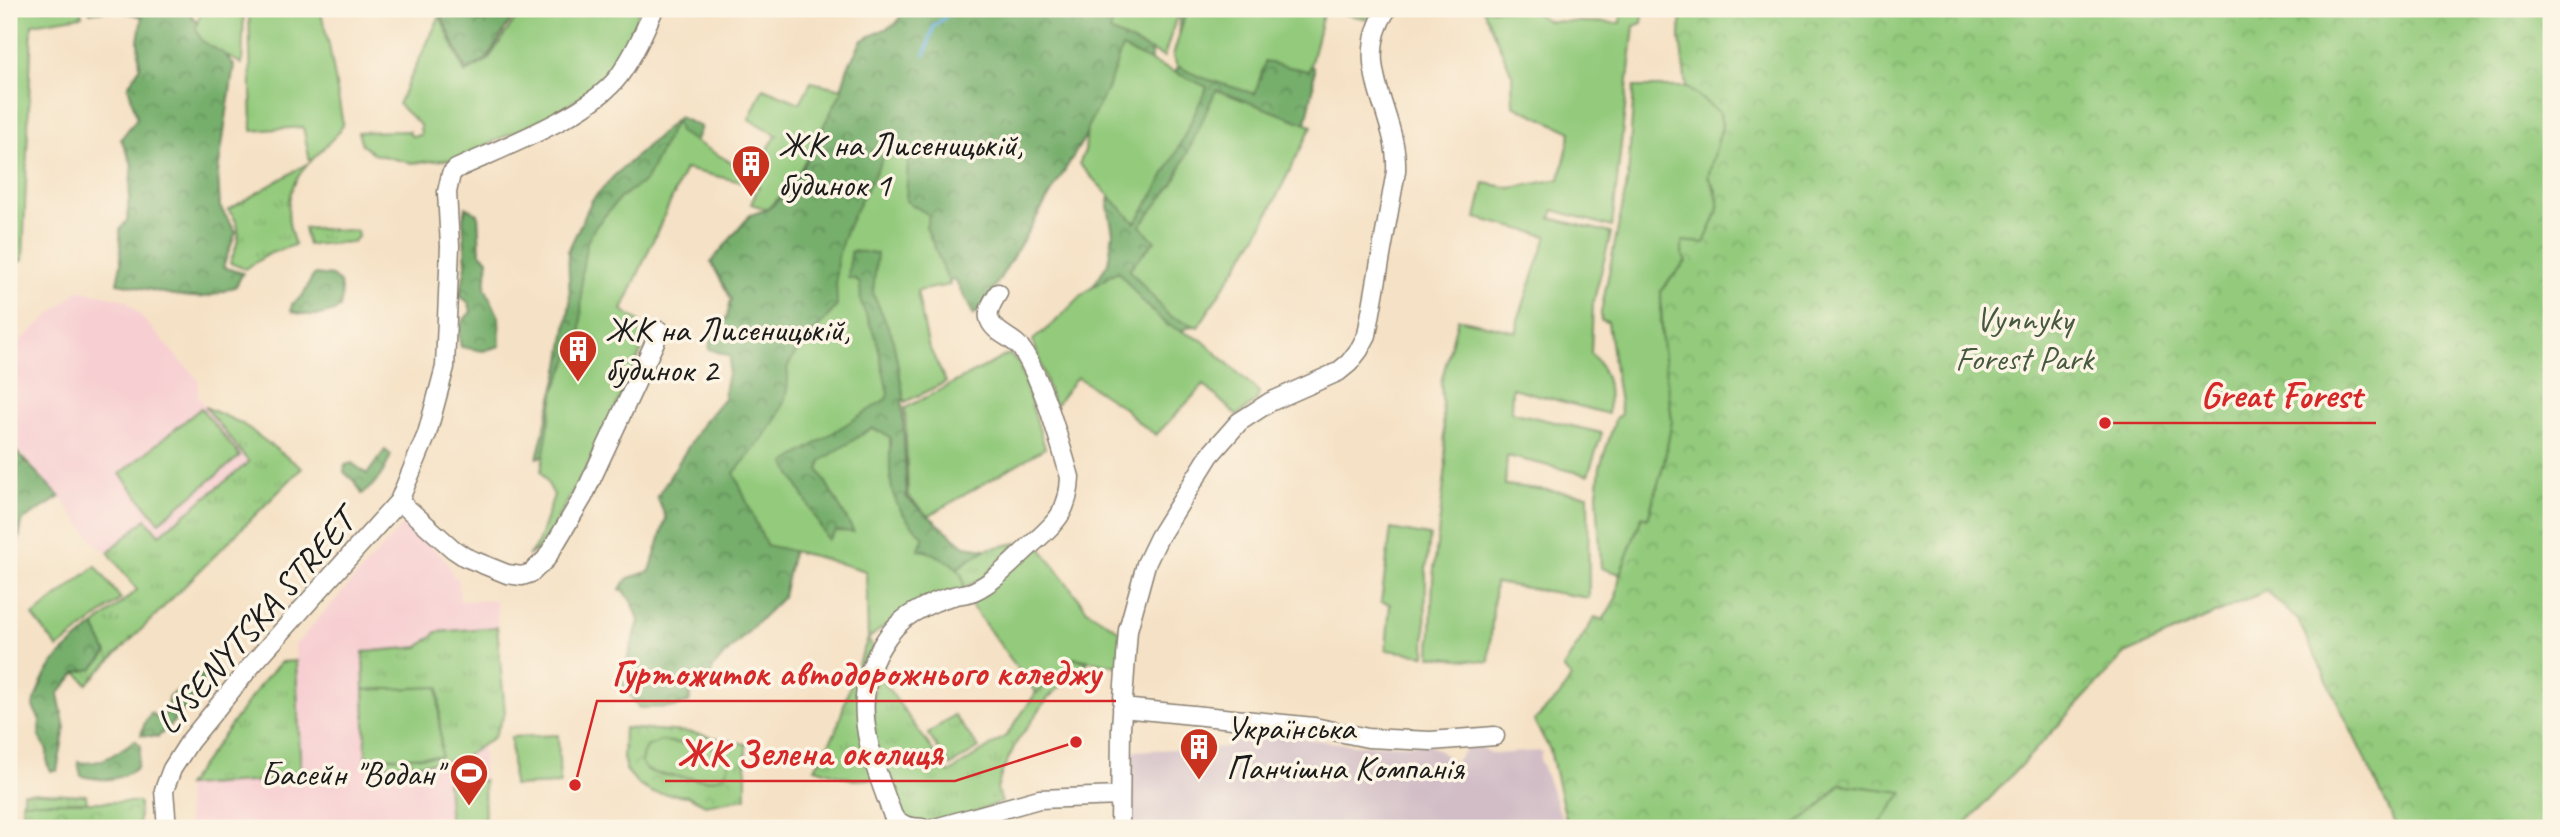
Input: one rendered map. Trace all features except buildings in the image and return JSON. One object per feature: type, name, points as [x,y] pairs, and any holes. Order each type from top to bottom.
[{"type":"street","name":"LYSENYTSKA STREET","points":[[167,828],[164,790],[172,769],[190,741],[251,666],[399,502],[427,434],[445,367],[450,246],[447,192],[451,174],[596,97],[618,78],[635,50],[654,9]]},
{"type":"street","points":[[1120,828],[1122,708],[1128,630],[1146,564],[1158,537],[1210,456],[1239,422],[1270,402],[1338,372],[1349,363],[1367,335],[1396,171],[1396,151],[1382,106],[1371,46],[1374,31],[1387,9]]},
{"type":"street","points":[[922,828],[907,827],[899,823],[894,816],[869,751],[863,709],[873,660],[888,634],[906,617],[937,601],[970,593],[987,584],[1052,526],[1062,513],[1070,495],[1070,477],[1031,367],[1020,346],[989,320],[990,307],[998,293]]},
{"type":"street","name":"LYSENYTSKA STREET","points":[[399,502],[465,557],[507,574],[522,576],[531,573],[546,559],[583,497],[660,331]]},
{"type":"street","points":[[1122,708],[1314,727],[1368,738],[1431,741],[1495,736]]},
{"type":"street","points":[[935,828],[1039,799],[1120,796]]},
{"type":"shaded area","points":[[79,290],[126,300],[198,380],[198,397],[249,462],[158,535],[146,520],[108,552],[98,547],[60,497],[9,440],[9,362],[15,345]]},
{"type":"shaded area","points":[[406,521],[447,562],[454,577],[458,577],[460,601],[496,600],[505,713],[494,737],[483,745],[485,828],[188,828],[186,786],[264,680],[281,662],[296,661],[295,645]]},
{"type":"shaded area","points":[[1247,731],[1354,745],[1429,744],[1455,762],[1472,742],[1492,754],[1542,751],[1540,760],[1566,828],[1127,828],[1128,751],[1228,747],[1228,739],[1241,739]]},
{"type":"green space","points":[[9,9],[81,9],[82,16],[32,24],[23,260],[9,266]]},
{"type":"green space","points":[[89,9],[117,9],[90,13]]},
{"type":"green space","points":[[117,9],[193,9],[192,16],[234,65],[218,173],[220,207],[236,232],[223,267],[243,273],[236,286],[216,294],[204,297],[182,296],[117,283],[121,264],[120,230],[127,220],[132,164],[121,139],[137,118],[128,86],[140,67],[138,41],[142,17]]},
{"type":"green space","points":[[201,9],[244,9],[242,64],[202,41],[196,30]]},
{"type":"green space","points":[[249,9],[320,9],[343,124],[339,132],[310,162],[303,127],[252,131]]},
{"type":"green space","points":[[445,9],[522,9],[508,24],[487,59],[466,71],[442,17]]},
{"type":"green space","points":[[526,9],[639,9],[635,24],[638,26],[595,89],[549,116],[456,159],[411,163],[374,154],[362,145],[358,132],[409,131],[411,136],[421,135],[420,125],[398,104],[440,16],[465,73],[488,60],[511,25]]},
{"type":"green space","points":[[904,9],[1148,9],[1153,91],[1119,80],[984,305],[974,315],[955,280],[914,290],[923,345],[942,381],[902,401],[907,498],[965,546],[986,549],[957,568],[925,550],[810,555],[793,551],[783,597],[715,665],[706,683],[691,693],[689,702],[676,707],[639,708],[620,683],[639,621],[632,601],[620,589],[628,578],[650,571],[666,518],[657,497],[703,423],[724,398],[730,356],[709,349],[712,334],[727,318],[731,299],[711,262],[750,215],[768,209],[792,188],[839,96],[848,67],[862,40],[896,24]]},
{"type":"green space","points":[[1117,9],[1179,9],[1164,57],[1110,31]]},
{"type":"green space","points":[[1179,9],[1316,9],[1297,56],[1314,68],[1313,90],[1305,128],[1252,242],[1194,326],[1142,344],[1071,320],[1108,263],[1113,233],[1108,206],[1114,178],[1171,93],[1180,57]]},
{"type":"green space","points":[[1187,9],[1378,9],[1374,20],[1324,10],[1309,71],[1265,62],[1255,94],[1200,77],[1177,66],[1173,56]]},
{"type":"green space","points":[[1483,9],[1528,9],[1548,21],[1620,23],[1622,9],[1644,9],[1642,23],[1634,26],[1612,227],[1554,210],[1551,218],[1611,233],[1593,304],[1591,353],[1602,368],[1607,381],[1608,414],[1512,388],[1511,412],[1602,433],[1588,475],[1507,456],[1505,485],[1588,495],[1589,598],[1495,583],[1489,662],[1430,656],[1433,578],[1446,466],[1441,382],[1458,319],[1517,332],[1518,320],[1547,236],[1476,218],[1484,183],[1511,188],[1560,179],[1571,132],[1513,105],[1512,74]]},
{"type":"green space","name":"Vynnyky Forest Park","points":[[1681,9],[2551,9],[2551,828],[2398,828],[2298,620],[2266,591],[2125,654],[1962,828],[1568,828],[1550,750],[1534,721],[1561,694],[1571,677],[1563,668],[1595,617],[1603,620],[1616,598],[1620,574],[1642,516],[1648,518],[1664,463],[1661,290],[1686,261],[1682,253],[1682,241],[1704,242],[1717,192],[1708,177],[1722,126],[1719,113],[1686,87],[1680,38]]},
{"type":"green space","points":[[1122,48],[1207,87],[1165,173],[1135,223],[1079,164],[1085,151],[1087,128],[1107,90]]},
{"type":"green space","points":[[811,82],[843,89],[791,187],[767,209],[751,204],[759,186],[685,169],[622,310],[639,321],[641,352],[589,464],[541,547],[528,556],[538,543],[554,495],[541,471],[555,389],[581,332],[582,271],[587,242],[595,227],[621,197],[646,180],[676,120],[679,132],[751,174],[777,135],[749,119],[763,88],[800,103]]},
{"type":"green space","points":[[1634,87],[1686,87],[1720,113],[1722,126],[1708,177],[1717,196],[1716,217],[1704,243],[1682,241],[1682,253],[1686,261],[1661,290],[1661,333],[1672,421],[1664,463],[1648,518],[1642,516],[1620,574],[1601,568],[1597,494],[1600,467],[1616,417],[1620,416],[1621,411],[1608,322],[1601,321],[1601,312],[1628,178]]},
{"type":"green space","points":[[1216,90],[1312,126],[1259,232],[1198,327],[1169,316],[1129,269],[1155,241],[1140,226],[1174,183]]},
{"type":"green space","points":[[679,117],[701,127],[674,195],[631,239],[564,448],[537,458],[560,366],[570,303],[568,251],[592,200],[613,177]]},
{"type":"green space","points":[[886,151],[908,156],[906,201],[929,215],[926,227],[950,285],[917,291],[928,345],[946,382],[905,402],[892,335],[873,294],[877,253],[851,251],[848,278],[855,279],[860,284],[861,303],[877,341],[888,394],[886,399],[785,463],[828,540],[836,531],[854,532],[819,470],[821,461],[872,428],[890,437],[893,492],[903,514],[924,537],[918,550],[934,554],[956,568],[961,574],[964,588],[900,614],[868,639],[866,571],[766,545],[734,473],[780,412],[788,383],[787,368],[795,354],[837,306],[836,269],[842,243]]},
{"type":"green space","points":[[310,162],[296,181],[289,201],[289,222],[295,245],[271,253],[245,269],[230,263],[238,229],[228,210]]},
{"type":"green space","points":[[466,207],[478,214],[480,253],[488,259],[485,288],[499,317],[500,346],[483,351],[461,347],[459,336],[464,320],[471,312],[469,303],[460,296],[466,265],[463,219]]},
{"type":"green space","points":[[304,228],[357,231],[358,237],[353,242],[308,245]]},
{"type":"green space","points":[[1118,271],[1143,302],[1167,325],[1202,340],[1259,392],[1257,400],[1237,416],[1204,385],[1156,435],[1124,408],[1077,377],[1054,407],[1033,340],[1084,293]]},
{"type":"green space","points":[[315,274],[332,276],[340,283],[340,308],[316,315],[291,311],[292,304],[305,292]]},
{"type":"green space","points":[[1009,354],[1019,363],[1045,448],[928,516],[908,496],[905,408]]},
{"type":"green space","points":[[205,407],[241,423],[302,468],[87,684],[77,672],[94,626],[137,590],[108,552],[146,519],[159,535],[249,462]]},
{"type":"green space","points":[[201,408],[240,456],[159,522],[120,474]]},
{"type":"green space","points":[[9,444],[60,497],[22,521],[19,539],[9,550]]},
{"type":"green space","points":[[385,450],[391,455],[386,467],[362,494],[355,482],[344,472],[345,465],[352,463],[367,474]]},
{"type":"green space","points":[[1391,529],[1430,536],[1426,570],[1425,655],[1386,650],[1390,604],[1381,602]]},
{"type":"green space","points":[[1017,543],[982,579],[964,588],[961,573],[957,568],[986,549]]},
{"type":"green space","points":[[1040,547],[1087,610],[1126,635],[1123,667],[1075,658],[1036,693],[967,600]]},
{"type":"green space","points":[[96,566],[121,599],[58,648],[33,616]]},
{"type":"green space","points":[[94,626],[107,653],[93,669],[77,672],[58,694],[65,728],[57,771],[51,771],[47,764],[47,750],[39,737],[40,720],[33,707],[37,693],[55,660]]},
{"type":"green space","points":[[497,627],[505,713],[494,737],[457,762],[374,766],[366,758],[441,756],[439,688],[364,690],[363,652],[419,647],[437,632]]},
{"type":"green space","points":[[868,639],[872,646],[860,685],[874,779],[854,780],[815,768],[836,731]]},
{"type":"green space","points":[[1075,658],[1088,662],[1048,698],[1016,743],[997,789],[1002,802],[941,823],[928,824],[905,818],[875,743],[873,699],[877,673],[949,773],[1007,735],[1036,693]]},
{"type":"green space","points":[[296,661],[301,779],[186,786],[264,680],[281,662]]},
{"type":"green space","points":[[207,669],[208,675],[197,692],[179,716],[158,737],[141,735],[151,713],[159,719],[166,711],[169,696],[195,682]]},
{"type":"green space","points":[[438,687],[441,756],[366,758],[364,690]]},
{"type":"green space","points":[[954,715],[979,748],[950,766],[928,734]]},
{"type":"green space","points":[[624,728],[688,732],[746,744],[746,798],[705,805],[688,796],[653,793],[640,786],[626,770],[623,758]]},
{"type":"green space","points":[[558,735],[560,784],[513,786],[511,737]]},
{"type":"green space","points":[[135,740],[141,746],[137,768],[123,776],[110,779],[81,776],[78,762],[102,760]]},
{"type":"green space","points":[[661,741],[720,748],[729,761],[727,771],[718,778],[708,780],[651,772],[642,764],[642,757],[646,747]]},
{"type":"green space","points":[[484,780],[485,828],[450,828],[447,782]]},
{"type":"green space","points":[[1840,784],[1903,792],[1877,828],[1788,828],[1816,810]]},
{"type":"green space","points":[[23,792],[86,795],[88,815],[24,820]]},
{"type":"green space","points":[[22,802],[139,802],[139,828],[22,828]]},
{"type":"waterway","points":[[925,55],[934,26],[955,9]]},
{"type":"place","name":"ЖК на Лисеницькій, будинок 1","points":[[751,198]]},
{"type":"place","name":"ЖК на Лисеницькій, будинок 2","points":[[578,383]]},
{"type":"place","name":"Great Forest","points":[[2105,423]]},
{"type":"place","name":"ЖК Зелена околиця","points":[[1076,742]]},
{"type":"place","name":"Українська Панчішна Компанія","points":[[1199,781]]},
{"type":"place","name":"Гуртожиток автодорожнього коледжу","points":[[575,785]]},
{"type":"place","name":"Басейн \"Водан\"","points":[[469,807]]}]
